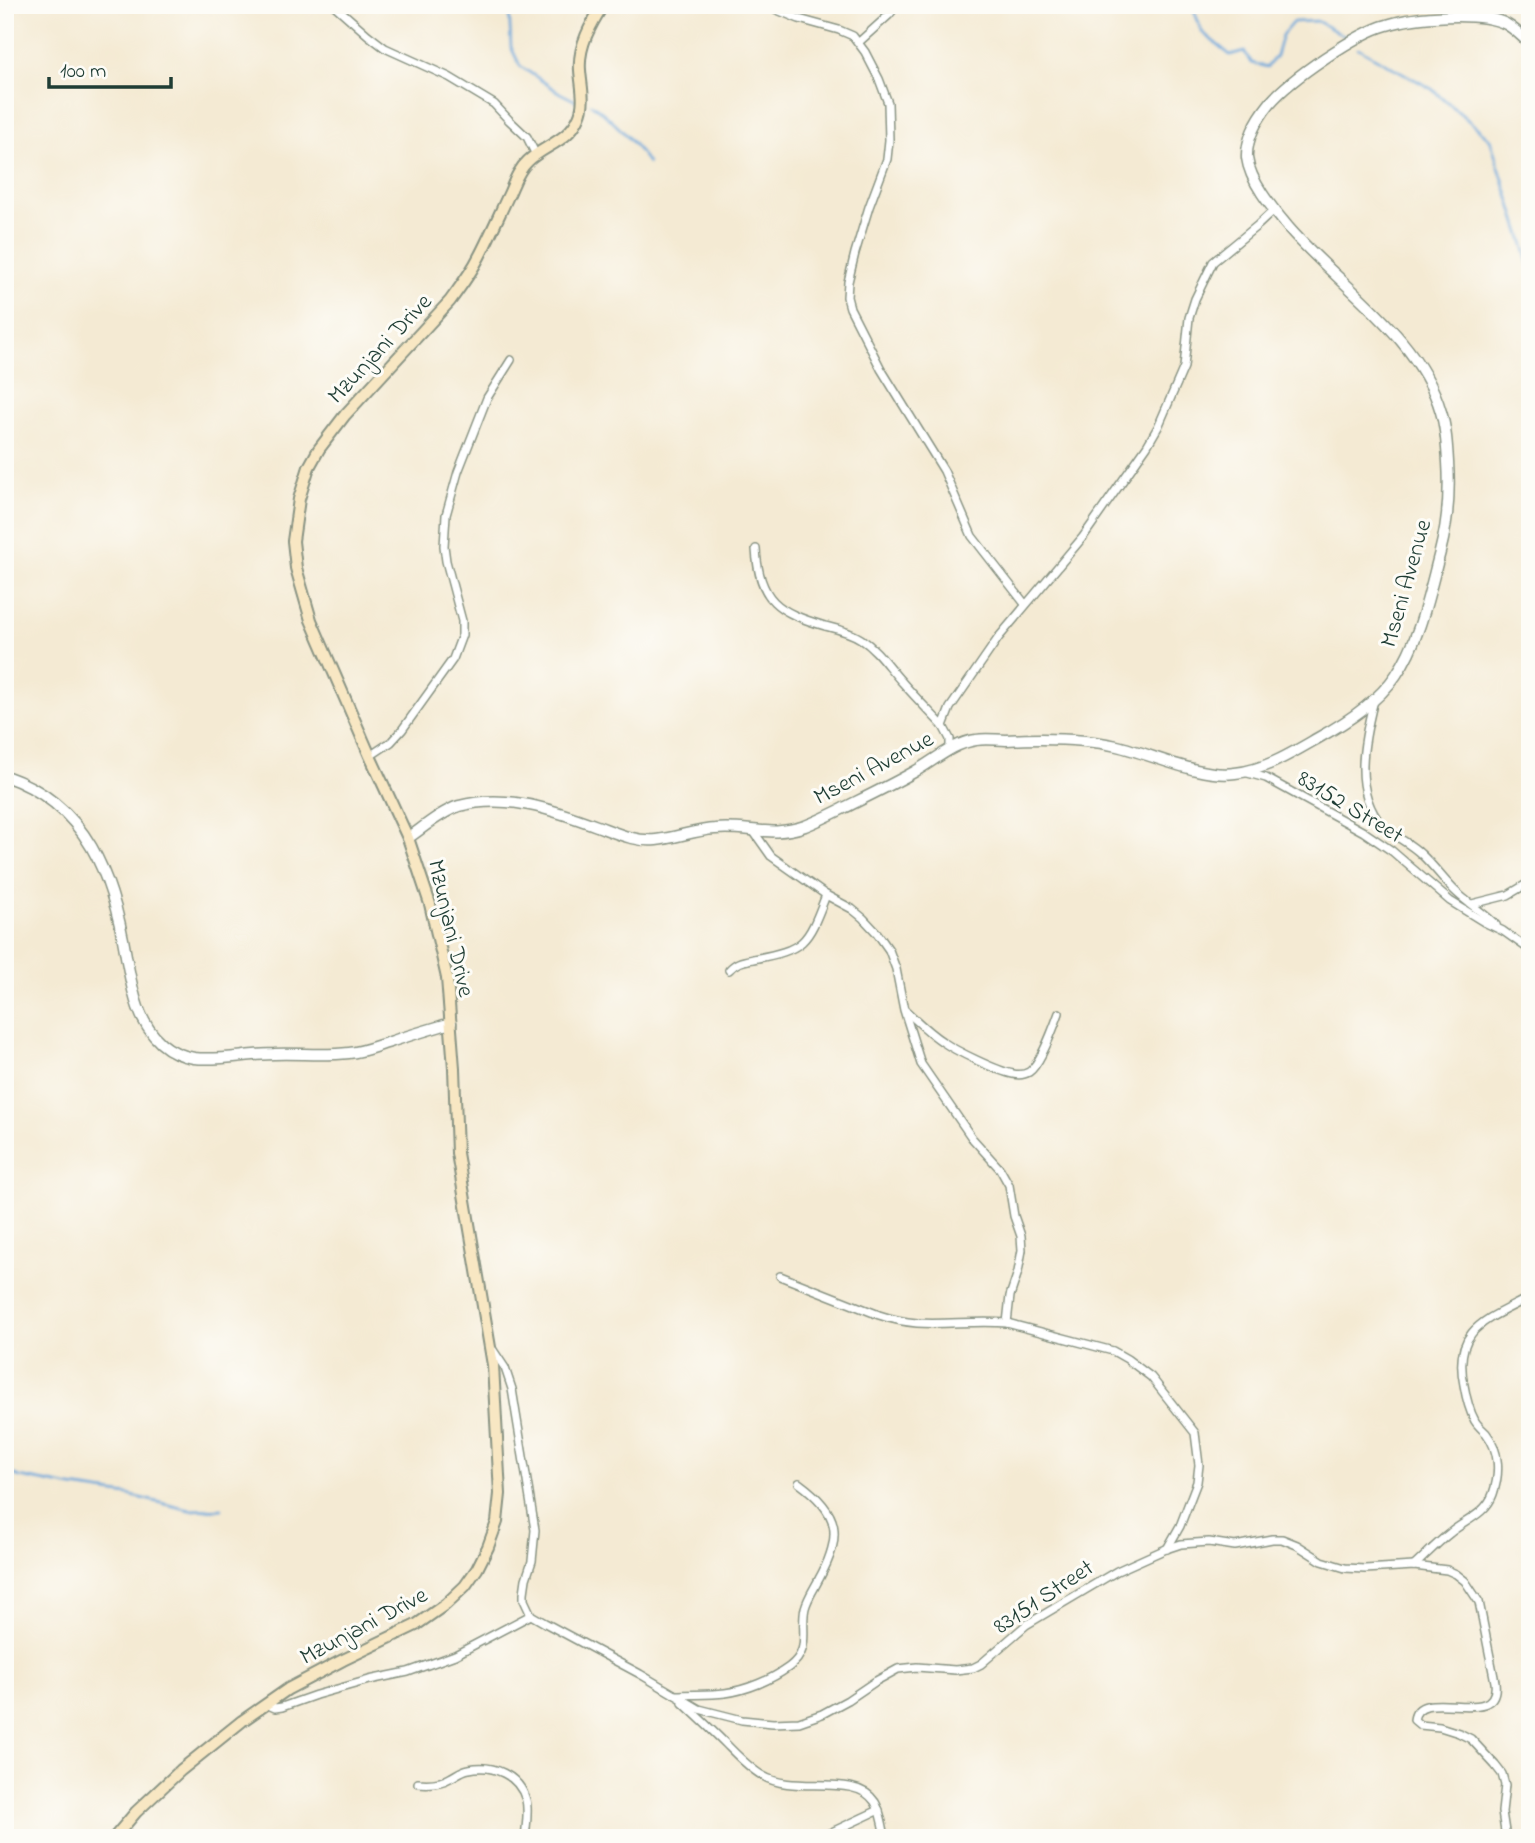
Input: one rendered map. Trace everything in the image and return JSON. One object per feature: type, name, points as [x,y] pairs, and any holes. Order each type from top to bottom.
[{"type":"main road","name":"Mzunjani Drive","points":[[114,1838],[136,1812],[181,1770],[266,1704],[288,1689],[416,1625],[446,1604],[465,1586],[477,1569],[497,1522],[500,1494],[494,1386],[490,1344],[457,1153],[447,978],[430,904],[408,838],[311,620],[296,568],[293,541],[299,499],[309,467],[329,434],[450,302],[479,258],[518,174],[536,155],[554,145],[576,125],[582,113],[580,56],[588,32],[603,5]]},
{"type":"street","points":[[334,5],[386,48],[449,77],[495,104],[527,137],[536,155]]},
{"type":"street","points":[[765,5],[853,36],[879,79],[888,103],[887,159],[855,253],[848,282],[847,297],[850,308],[869,349],[944,471],[972,536],[1026,604]]},
{"type":"street","points":[[859,42],[897,5]]},
{"type":"street","name":"Mseni Avenue","points":[[408,838],[457,807],[493,802],[524,803],[551,809],[636,839],[653,840],[716,829],[780,833],[807,825],[910,774],[960,743],[972,740],[1043,738],[1090,741],[1118,746],[1207,771],[1231,774],[1261,767],[1332,731],[1388,687],[1406,660],[1445,534],[1450,488],[1446,433],[1442,414],[1426,376],[1391,329],[1302,243],[1274,209],[1257,185],[1250,169],[1247,149],[1255,126],[1269,104],[1284,88],[1364,33],[1387,24],[1413,19],[1473,16],[1506,24],[1530,44]]},
{"type":"street","points":[[943,726],[958,694],[999,637],[1083,537],[1153,436],[1184,366],[1189,318],[1213,262],[1274,209]]},
{"type":"street","points":[[370,756],[391,742],[402,730],[458,648],[462,621],[446,561],[446,515],[458,472],[486,398],[511,360]]},
{"type":"street","points":[[756,549],[761,581],[770,598],[794,616],[849,632],[859,638],[883,659],[943,726],[950,739],[950,750]]},
{"type":"street","name":"83152 Street","points":[[1374,699],[1363,762],[1366,790],[1378,819],[1385,828],[1423,855],[1457,893],[1530,950]]},
{"type":"street","name":"83152 Street","points":[[1242,772],[1266,778],[1364,832],[1392,851],[1450,901],[1503,931]]},
{"type":"street","points":[[5,776],[24,782],[52,799],[78,827],[101,862],[117,911],[131,987],[142,1017],[160,1043],[172,1051],[197,1058],[349,1054],[451,1023]]},
{"type":"street","points":[[754,832],[771,856],[863,918],[883,940],[893,958],[904,1010],[921,1064],[972,1138],[1000,1169],[1009,1185],[1022,1250],[1010,1296],[1007,1323]]},
{"type":"street","points":[[1472,904],[1508,895],[1530,882]]},
{"type":"street","points":[[729,970],[738,962],[791,949],[804,942],[812,931],[826,895]]},
{"type":"street","points":[[904,1010],[943,1042],[1000,1070],[1020,1075],[1037,1063],[1059,1013]]},
{"type":"street","points":[[780,1276],[895,1320],[925,1324],[1007,1323],[1113,1351],[1127,1359],[1150,1377],[1195,1433],[1199,1454],[1197,1482],[1183,1520],[1166,1549]]},
{"type":"street","points":[[1414,1566],[1449,1533],[1479,1514],[1493,1494],[1498,1457],[1487,1434],[1475,1420],[1467,1399],[1461,1361],[1465,1343],[1476,1328],[1530,1297]]},
{"type":"street","points":[[266,1704],[275,1708],[282,1707],[369,1680],[408,1672],[455,1655],[531,1615],[524,1600],[524,1593],[532,1561],[534,1531],[524,1461],[510,1379],[490,1344]]},
{"type":"street","points":[[675,1695],[721,1693],[750,1687],[780,1672],[802,1652],[806,1606],[831,1556],[835,1540],[832,1517],[815,1495],[799,1483]]},
{"type":"street","name":"83151 Street","points":[[531,1615],[699,1709],[742,1720],[799,1722],[822,1714],[898,1669],[973,1668],[1026,1625],[1117,1571],[1181,1544],[1209,1542],[1235,1546],[1282,1539],[1322,1561],[1345,1568],[1414,1566],[1447,1570],[1465,1581],[1479,1602],[1495,1682],[1494,1697],[1488,1703],[1478,1706],[1429,1706],[1420,1709],[1414,1717],[1420,1725],[1440,1727],[1471,1740],[1502,1774],[1505,1785],[1502,1812],[1506,1838]]},
{"type":"street","points":[[675,1695],[763,1776],[786,1784],[857,1788],[873,1798],[879,1810],[885,1838]]},
{"type":"street","points":[[418,1783],[446,1781],[471,1768],[504,1773],[519,1786],[526,1800],[525,1838]]},
{"type":"street","points":[[819,1838],[879,1810]]},
{"type":"waterway","points":[[509,5],[511,47],[520,66],[576,101]]},
{"type":"waterway","points":[[1192,5],[1202,32],[1230,55],[1244,51],[1252,63],[1267,67],[1276,56],[1282,35],[1293,22],[1317,21],[1348,38]]},
{"type":"waterway","points":[[1358,48],[1432,89],[1490,139],[1530,268]]},
{"type":"waterway","points":[[591,104],[622,131],[648,163]]},
{"type":"waterway","points":[[5,1471],[20,1477],[128,1495],[190,1510],[222,1509]]}]
